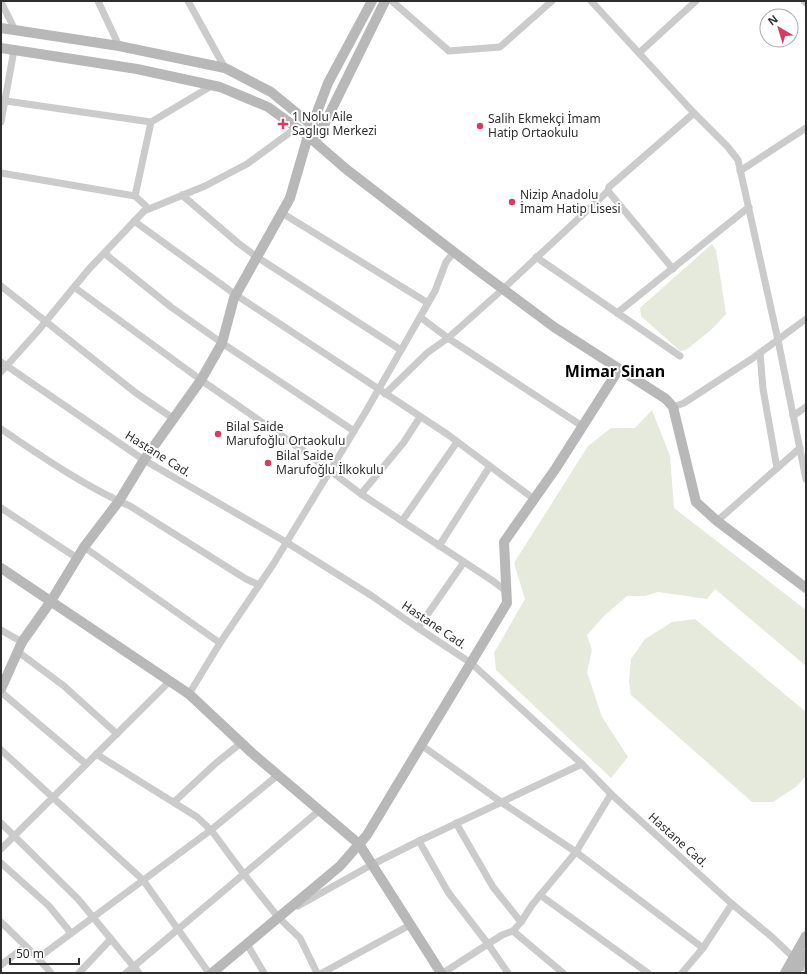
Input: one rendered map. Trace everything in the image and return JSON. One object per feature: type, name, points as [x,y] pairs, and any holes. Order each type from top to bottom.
[{"type":"street","points":[[98,1],[119,46]]},
{"type":"street","points":[[188,1],[225,68]]},
{"type":"street","points":[[86,764],[1,691],[3,677],[20,647],[51,601],[84,547],[119,501],[144,460],[201,380],[222,343],[236,295],[290,198],[316,129],[385,1]]},
{"type":"street","points":[[392,1],[449,51],[500,47],[552,1]]},
{"type":"street","points":[[591,1],[694,113],[727,146],[738,160],[778,340],[806,479]]},
{"type":"street","points":[[639,53],[696,1]]},
{"type":"street","points":[[1,2],[14,30]]},
{"type":"street","points":[[316,129],[328,83],[368,3]]},
{"type":"street","points":[[1,28],[119,46],[225,68],[271,92],[316,129]]},
{"type":"street","points":[[1,48],[137,69],[220,87],[268,107],[312,139],[346,169],[554,327],[666,399],[673,406],[696,502],[717,521],[806,588]]},
{"type":"street","points":[[1,122],[14,50]]},
{"type":"street","points":[[6,101],[151,122],[213,86]]},
{"type":"street","points":[[385,394],[427,353],[448,338],[503,289],[608,191],[608,187],[694,113]]},
{"type":"street","points":[[135,196],[151,122]]},
{"type":"street","points":[[3,366],[46,321],[74,286],[144,211],[148,208],[205,186],[247,164],[296,128]]},
{"type":"street","points":[[740,171],[806,128]]},
{"type":"street","points":[[1,173],[135,196],[148,208]]},
{"type":"street","points":[[608,191],[673,269]]},
{"type":"street","points":[[182,195],[238,243],[257,257],[401,350]]},
{"type":"street","points":[[617,313],[749,207]]},
{"type":"street","points":[[282,213],[428,303]]},
{"type":"street","points":[[134,221],[236,295],[378,390],[420,416],[534,499]]},
{"type":"street","points":[[190,694],[220,642],[259,585],[354,431],[435,291],[446,262],[454,252]]},
{"type":"street","points":[[104,253],[171,307],[354,431]]},
{"type":"street","points":[[536,258],[680,356]]},
{"type":"street","points":[[1,286],[136,393],[174,419]]},
{"type":"street","points":[[74,286],[201,380],[330,470],[361,494],[507,592]]},
{"type":"street","points":[[420,317],[448,338],[582,426]]},
{"type":"street","points":[[673,406],[684,402],[760,354],[806,319]]},
{"type":"street","points":[[760,354],[764,389],[777,468]]},
{"type":"street","name":"Hastane Cad.","points":[[3,366],[144,460],[286,542],[372,596],[471,663],[582,764],[611,794],[732,904],[772,937],[798,966]]},
{"type":"street","points":[[1,750],[142,880],[210,973],[340,866],[367,835],[507,603],[504,542],[556,468],[619,369]]},
{"type":"street","points":[[793,416],[806,407]]},
{"type":"street","points":[[361,494],[404,442],[420,416]]},
{"type":"street","points":[[1,429],[63,470],[130,506],[246,579],[259,585]]},
{"type":"street","points":[[402,521],[457,442]]},
{"type":"street","points":[[717,521],[800,448]]},
{"type":"street","points":[[439,546],[490,466]]},
{"type":"street","points":[[1,508],[77,558]]},
{"type":"street","points":[[84,547],[220,642]]},
{"type":"street","points":[[418,628],[464,562]]},
{"type":"street","points":[[1,568],[190,694],[241,743],[359,844],[442,973],[502,935],[513,931],[540,895],[576,852],[611,794]]},
{"type":"street","points":[[1,630],[117,734]]},
{"type":"street","points":[[1,849],[170,681]]},
{"type":"street","points":[[174,802],[216,763],[241,743]]},
{"type":"street","points":[[421,744],[501,802],[576,852],[703,948]]},
{"type":"street","points":[[96,754],[197,817],[211,830],[243,873],[300,938],[317,973]]},
{"type":"street","points":[[280,916],[373,864],[418,841],[582,764]]},
{"type":"street","points":[[38,958],[211,830],[278,775]]},
{"type":"street","points":[[126,973],[243,873],[320,810]]},
{"type":"street","points":[[1,823],[78,899],[92,918],[139,973]]},
{"type":"street","points":[[456,823],[493,888],[521,922]]},
{"type":"street","points":[[418,841],[448,892],[508,973]]},
{"type":"street","points":[[1,863],[49,906],[71,933]]},
{"type":"street","points":[[540,895],[648,973]]},
{"type":"street","points":[[682,973],[703,948],[732,904]]},
{"type":"street","points":[[1,922],[38,958],[51,973]]},
{"type":"street","points":[[322,973],[410,925]]},
{"type":"street","points":[[513,931],[563,973]]},
{"type":"street","points":[[798,966],[806,936]]},
{"type":"street","points":[[79,973],[110,939]]},
{"type":"street","points":[[247,944],[264,973]]},
{"type":"street","points":[[1,964],[26,946]]},
{"type":"street","points":[[785,973],[798,966],[806,954]]},
{"type":"shaded area","points":[[712,244],[716,250],[726,314],[711,330],[686,350],[680,351],[641,316],[640,308]]},
{"type":"shaded area","points":[[652,410],[670,456],[674,508],[806,610],[806,666],[715,589],[707,599],[658,592],[645,596],[627,596],[604,616],[587,635],[592,650],[587,672],[602,717],[628,757],[611,778],[496,670],[494,653],[525,599],[514,563],[588,446],[611,428],[635,428]]},
{"type":"shaded area","points":[[695,619],[806,712],[806,776],[796,787],[773,802],[752,802],[631,695],[629,681],[631,659],[645,639],[672,622]]},
{"type":"place","name":"1 Nolu Aile Saglıgı Merkezi","points":[[283,124]]},
{"type":"place","name":"Salih Ekmekçi İmam Hatip Ortaokulu","points":[[480,126]]},
{"type":"place","name":"Nizip Anadolu İmam Hatip Lisesi","points":[[512,202]]},
{"type":"place","name":"Bilal Saide Marufoğlu Ortaokulu","points":[[218,434]]},
{"type":"place","name":"Bilal Saide Marufoğlu İlkokulu","points":[[268,463]]},
{"type":"district","name":"Mimar Sinan","points":[[615,371]]}]
